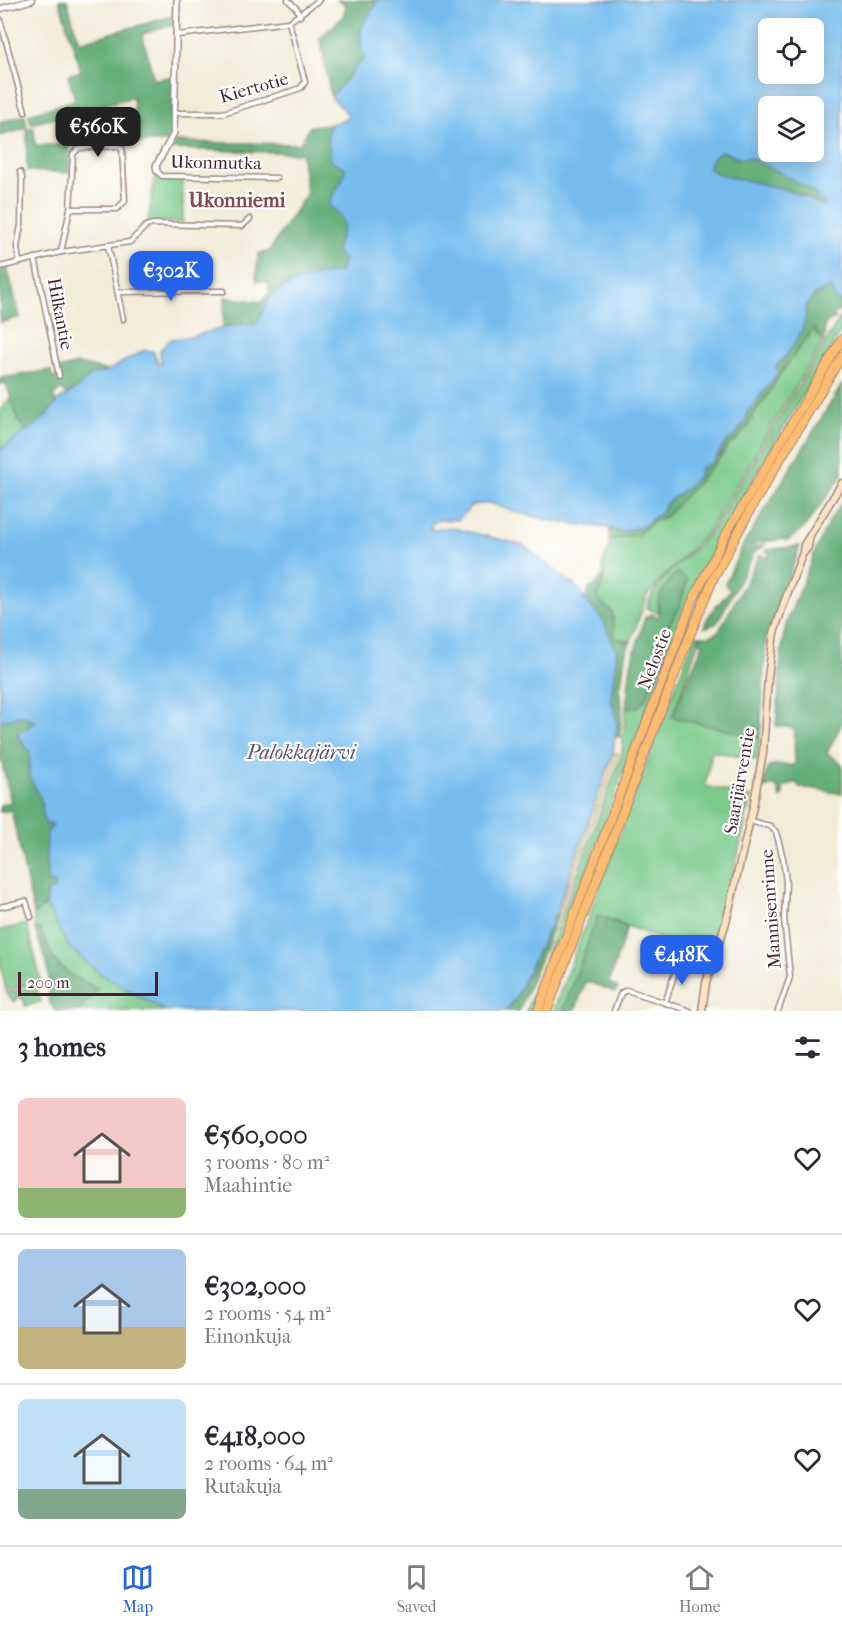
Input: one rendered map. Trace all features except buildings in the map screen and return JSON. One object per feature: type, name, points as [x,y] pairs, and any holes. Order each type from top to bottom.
[{"type":"highway","name":"Nelostie","points":[[538,1011],[692,602],[726,534],[842,339]]},
{"type":"highway","name":"Nelostie","points":[[547,1011],[714,577],[747,514],[842,356]]},
{"type":"main road","name":"Saarijärventie","points":[[702,1011],[706,983],[726,922],[750,821],[763,753],[771,646],[779,616],[802,555],[808,547],[810,535],[842,483]]},
{"type":"street","points":[[0,9],[32,0]]},
{"type":"street","points":[[157,171],[156,166],[174,133],[177,0]]},
{"type":"street","points":[[288,0],[300,15]]},
{"type":"street","points":[[177,35],[289,22],[319,0]]},
{"type":"street","points":[[0,19],[25,112]]},
{"type":"street","name":"Kiertotie","points":[[175,113],[224,113],[301,88],[305,82],[289,22]]},
{"type":"street","points":[[61,252],[70,209],[76,150],[118,146],[122,148],[125,201],[122,206],[117,209],[70,209]]},
{"type":"street","name":"Ukonmutka","points":[[157,171],[162,176],[277,178]]},
{"type":"street","points":[[19,262],[17,246],[21,225],[22,177],[20,172]]},
{"type":"street","points":[[0,267],[61,252],[130,242],[146,226],[153,224],[242,226],[250,219]]},
{"type":"street","points":[[108,245],[123,319]]},
{"type":"street","name":"Hilkantie","points":[[35,258],[58,376]]},
{"type":"street","points":[[118,292],[224,291]]},
{"type":"street","name":"Mannisenrinne","points":[[750,821],[770,826],[776,832],[783,858],[786,883],[784,919],[790,977],[778,1011]]},
{"type":"street","points":[[0,907],[26,901],[31,917]]},
{"type":"street","points":[[664,1003],[681,961]]},
{"type":"street","points":[[614,1011],[623,990],[690,1011]]},
{"type":"green space","points":[[59,0],[67,0],[79,42],[173,16],[173,25],[142,34],[154,80],[173,76],[173,118],[167,142],[136,142],[133,97],[31,124],[29,114],[75,100],[68,75],[81,71]]},
{"type":"green space","points":[[337,0],[375,0],[376,6],[366,18],[361,30],[364,58],[331,97],[320,38],[343,17],[346,5]]},
{"type":"green space","points":[[25,115],[27,128],[0,136],[0,122]]},
{"type":"green space","points":[[332,124],[327,134],[345,167],[344,179],[332,196],[343,222],[339,239],[344,261],[340,272],[311,278],[281,290],[268,301],[254,325],[240,324],[223,327],[225,297],[261,302],[269,294],[269,282],[256,281],[258,254],[269,251],[307,193],[301,153],[173,149],[175,142],[300,144],[310,126]]},
{"type":"green space","points":[[27,128],[34,128],[35,145],[65,145],[70,150],[69,173],[27,171]]},
{"type":"green space","points":[[722,151],[737,158],[750,158],[811,190],[827,205],[821,206],[807,196],[771,186],[719,175],[708,168],[713,157]]},
{"type":"green space","points":[[157,175],[161,178],[183,180],[183,222],[148,222]]},
{"type":"green space","points":[[7,267],[20,317],[0,323],[0,269]]},
{"type":"green space","points":[[829,288],[832,289],[839,302],[842,301],[840,311],[832,314],[836,318],[825,324],[823,339],[817,335],[814,328],[736,440],[728,446],[714,465],[666,516],[654,521],[638,534],[609,540],[610,528],[621,532],[645,525],[699,475],[701,468],[713,462],[726,442],[735,435],[747,418],[747,413],[776,366],[786,357],[806,314],[805,307],[813,298]]},
{"type":"green space","points":[[842,315],[842,330],[734,511],[696,585],[665,661],[534,1011],[526,1011],[622,753],[626,707],[629,707],[663,660],[670,622],[679,609],[687,580],[661,614],[647,608],[650,598],[665,577],[714,527]]},
{"type":"green space","points":[[815,327],[817,335],[824,340],[709,530],[647,595],[631,641],[617,639],[612,612],[601,603],[597,596],[604,581],[602,566],[609,548],[609,540],[638,534],[654,521],[666,516],[750,423],[755,411],[780,374]]},
{"type":"green space","points":[[78,364],[108,371],[91,375],[66,395],[62,389],[53,396],[56,403],[43,419],[27,431],[19,422],[6,383],[0,384],[0,378],[51,370],[52,378],[58,377],[57,369]]},
{"type":"green space","points":[[842,385],[842,476],[803,529],[787,541],[785,539],[753,543],[755,546],[765,545],[754,553],[717,623],[704,628],[711,613],[730,590],[725,584],[743,545]]},
{"type":"green space","points":[[11,397],[19,422],[27,431],[0,451],[0,410]]},
{"type":"green space","points":[[842,502],[842,723],[827,753],[842,764],[842,794],[801,788],[795,782],[783,788],[783,795],[780,798],[778,789],[773,785],[762,789],[768,767],[795,765],[794,728],[776,726],[782,644],[786,624],[816,549]]},
{"type":"green space","points":[[800,546],[766,641],[760,738],[672,717],[703,644],[699,641],[700,636],[710,636],[719,631],[760,555],[768,558],[766,550]]},
{"type":"green space","points":[[677,572],[687,580],[679,609],[670,622],[663,660],[646,698],[637,708],[626,707],[631,664],[645,617],[652,614],[658,617],[660,614],[658,602],[662,592]]},
{"type":"green space","points":[[603,574],[605,575],[597,596],[601,603],[612,612],[615,637],[631,641],[625,655],[619,687],[622,707],[620,737],[616,737],[617,723],[611,698],[617,652],[585,600],[590,587],[594,587]]},
{"type":"green space","points":[[695,635],[700,636],[673,716],[760,738],[757,760],[712,751],[705,786],[751,797],[724,915],[711,958],[598,915],[563,1011],[553,1011]]},
{"type":"green space","points":[[23,715],[36,722],[17,734],[30,752],[29,775],[42,802],[43,818],[53,826],[48,882],[56,883],[54,890],[48,891],[46,905],[34,914],[11,810],[0,812],[0,805],[11,802],[0,755],[0,721]]},
{"type":"green space","points":[[46,905],[59,928],[101,974],[165,1011],[78,1011],[98,989],[63,969],[54,959],[39,929],[35,930],[34,914]]},
{"type":"green space","points":[[556,913],[558,915],[519,1011],[506,1011],[517,995]]},
{"type":"green space","points":[[598,915],[627,927],[609,983],[618,988],[615,992],[586,981],[575,1011],[563,1011]]},
{"type":"green space","points":[[27,924],[41,982],[6,990],[0,962],[0,930]]},
{"type":"green space","points":[[38,929],[54,959],[63,969],[98,989],[78,1011],[55,1011],[48,1000],[48,973],[35,930]]},
{"type":"green space","points":[[36,987],[41,1002],[25,1006],[24,999],[17,997],[14,1002],[6,993]]},
{"type":"sand","points":[[613,753],[618,753],[558,915],[556,913]]},
{"type":"water","name":"Palokkajärvi","points":[[375,0],[842,0],[842,301],[835,299],[832,289],[829,288],[815,294],[805,307],[804,322],[797,339],[776,366],[778,371],[776,376],[747,413],[747,418],[735,436],[726,442],[713,462],[701,468],[699,475],[645,525],[621,532],[610,528],[557,522],[515,512],[490,503],[472,505],[458,520],[438,521],[430,528],[435,530],[453,528],[523,545],[580,590],[585,600],[603,620],[617,652],[611,698],[617,723],[613,753],[556,913],[517,995],[506,1011],[165,1011],[101,974],[69,947],[46,905],[48,891],[54,890],[55,883],[48,883],[46,860],[47,832],[53,826],[51,823],[47,825],[43,818],[42,802],[29,775],[30,752],[17,734],[36,722],[23,715],[0,721],[0,451],[43,419],[59,400],[75,390],[91,375],[108,371],[144,350],[153,351],[158,363],[161,363],[160,350],[171,339],[189,337],[240,324],[254,325],[268,301],[281,289],[311,277],[340,272],[344,261],[336,251],[343,222],[329,205],[341,183],[345,167],[331,161],[327,134],[332,124],[348,118],[347,113],[331,97],[364,58],[361,30],[376,6]]},
{"type":"district","name":"Ukonniemi","points":[[237,200]]}]
